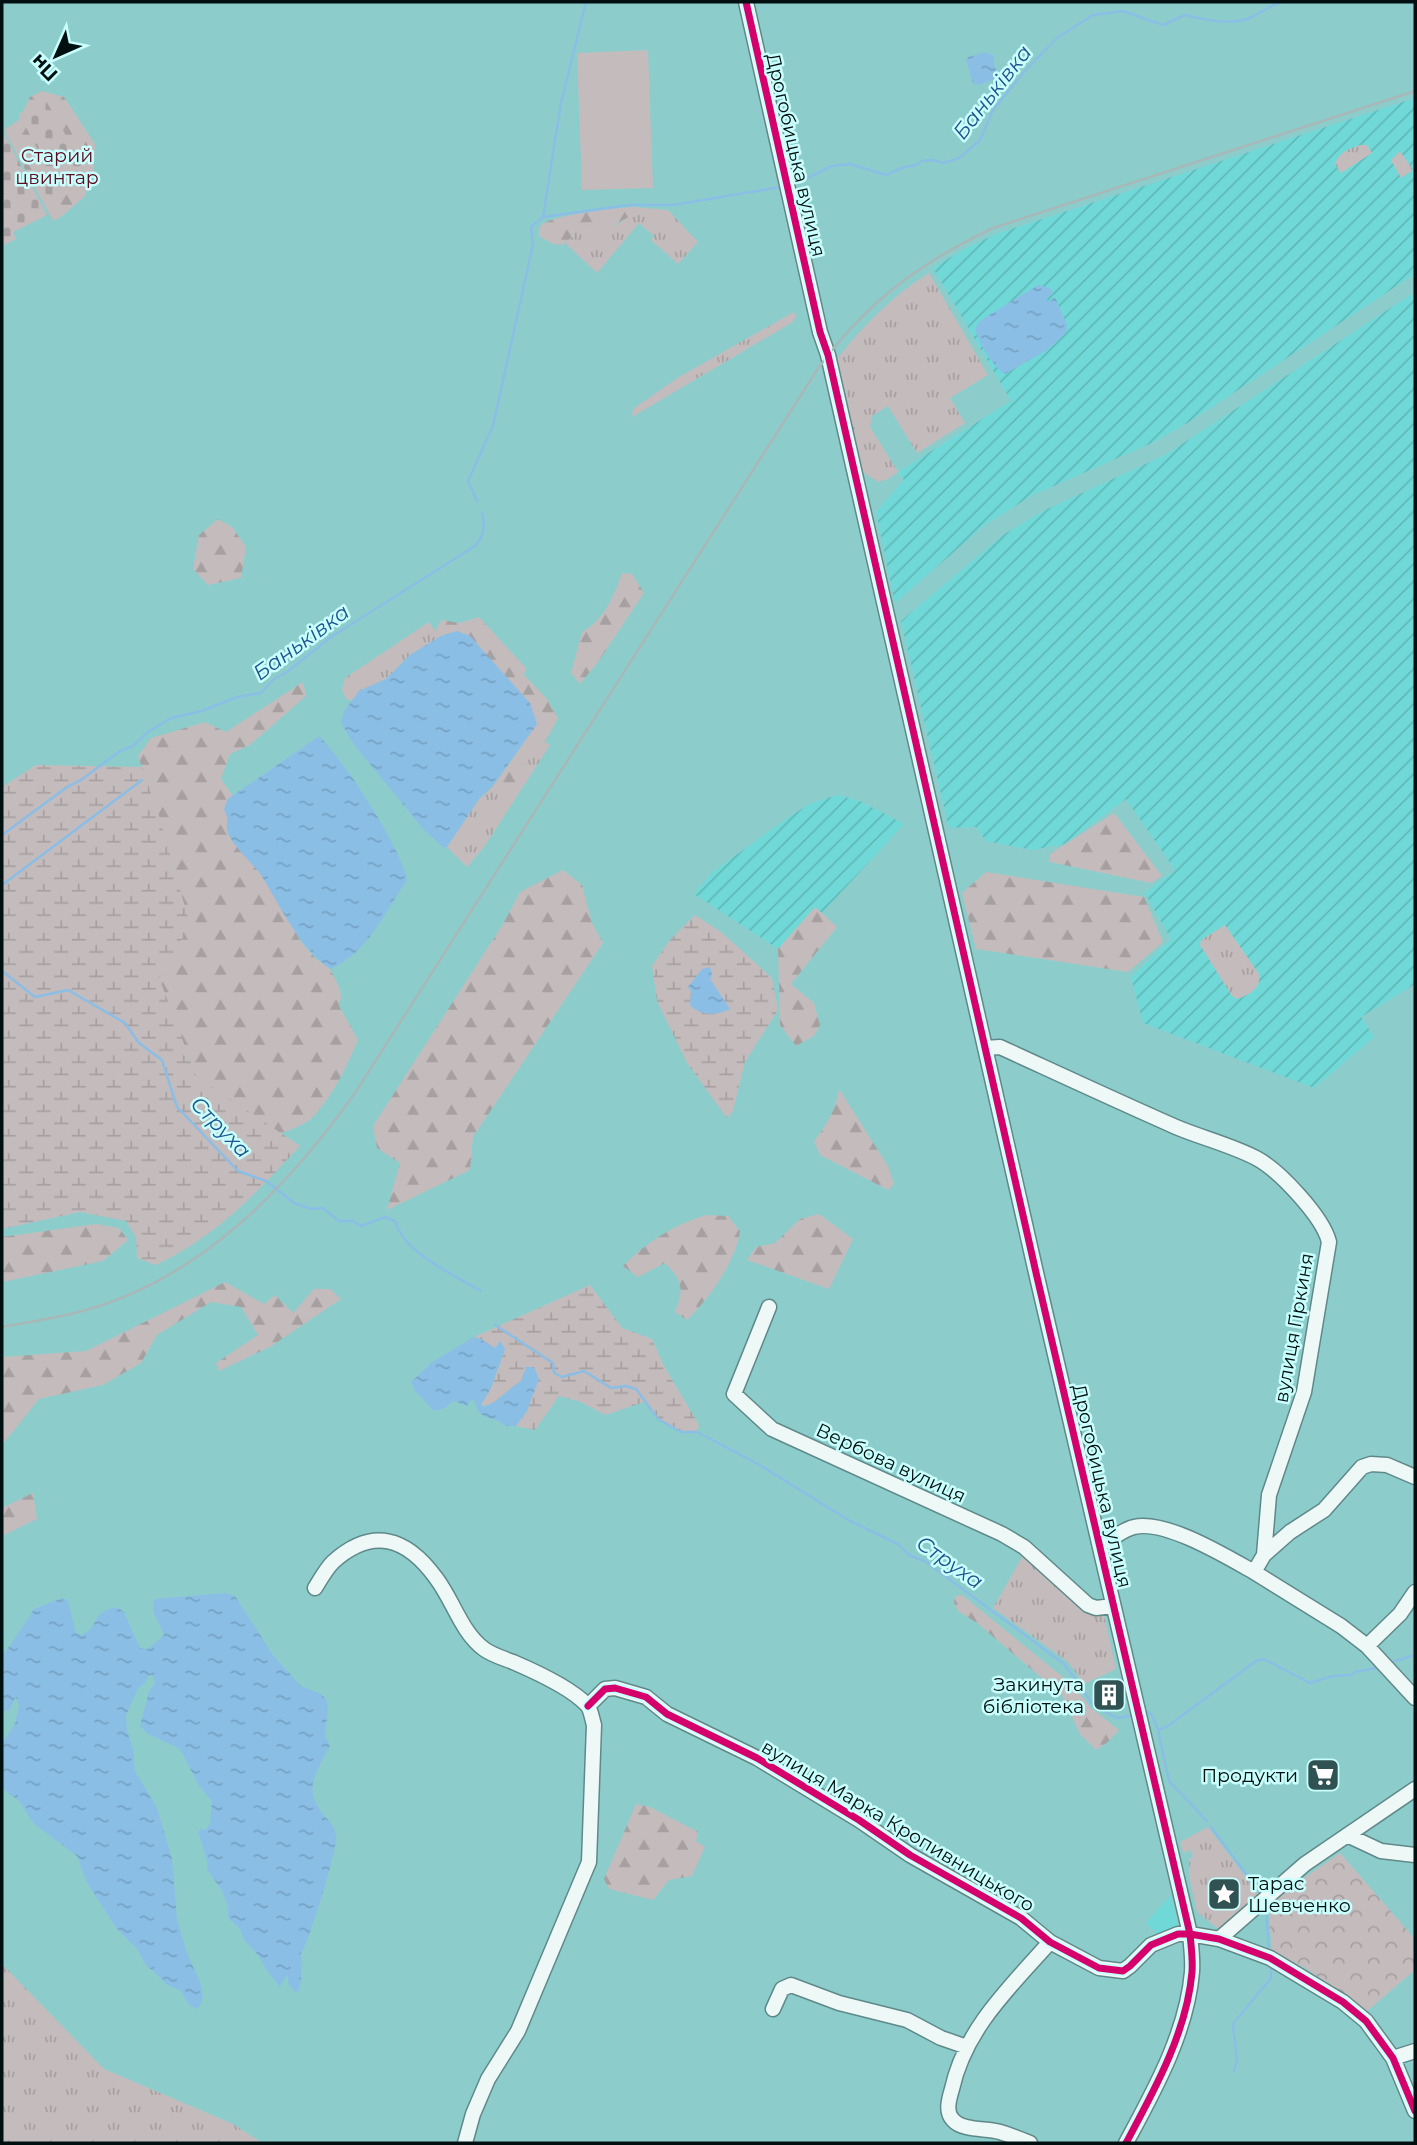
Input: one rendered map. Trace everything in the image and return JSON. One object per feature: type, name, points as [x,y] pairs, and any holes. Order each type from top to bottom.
[{"type":"street","name":"Дрогобицька вулиця","points":[[746,2],[1136,1706],[1185,1905],[1192,1970],[1189,1994],[1155,2087],[1126,2143]]},
{"type":"street","name":"вулиця Гіркиня","points":[[985,1048],[1000,1048],[1257,1159],[1279,1175],[1319,1220],[1327,1233],[1329,1242],[1304,1392],[1269,1495],[1264,1555],[1254,1572]]},
{"type":"street","name":"Вербова вулиця","points":[[769,1307],[734,1394],[772,1429],[1002,1534],[1024,1547],[1088,1605],[1096,1608],[1113,1606]]},
{"type":"street","points":[[1264,1555],[1290,1532],[1324,1510],[1362,1467],[1371,1464],[1387,1465],[1415,1477]]},
{"type":"street","points":[[1100,1544],[1136,1526],[1147,1526],[1202,1543],[1341,1626],[1367,1646],[1415,1698]]},
{"type":"street","points":[[315,1588],[332,1563],[351,1549],[377,1540],[386,1539],[398,1543],[419,1558],[437,1578],[474,1640],[486,1651],[545,1676],[588,1706],[594,1725],[589,1862],[518,2031],[488,2079],[473,2114],[465,2143]]},
{"type":"street","points":[[1367,1646],[1400,1614],[1415,1592]]},
{"type":"street","name":"вулиця Марка Кропивницького","points":[[588,1706],[605,1689],[615,1688],[646,1697],[667,1714],[757,1758],[859,1820],[910,1855],[999,1904],[1038,1930],[1050,1942],[1099,1968],[1123,1971],[1151,1945],[1170,1936],[1190,1934]]},
{"type":"street","points":[[1219,1939],[1305,1864],[1415,1789]]},
{"type":"street","points":[[1347,1835],[1381,1851],[1415,1855]]},
{"type":"street","points":[[1190,1934],[1219,1939],[1270,1958],[1343,2002],[1366,2021],[1393,2058],[1415,2110]]},
{"type":"street","points":[[1030,2143],[1000,2132],[960,2125],[952,2120],[948,2102],[967,2047],[990,2009],[1050,1942]]},
{"type":"street","points":[[773,2009],[782,1989],[791,1985],[839,2003],[907,2020],[941,2038],[967,2047]]},
{"type":"street","points":[[1393,2058],[1415,2051]]},
{"type":"shaded area","points":[[1415,98],[1415,274],[1189,422],[1154,442],[1031,496],[985,525],[895,603],[876,512],[904,480],[898,472],[1011,401],[933,268],[996,234]]},
{"type":"shaded area","points":[[1415,292],[1415,984],[1361,1017],[1374,1037],[1314,1088],[1143,1023],[1131,977],[1171,939],[1145,893],[1175,870],[1126,799],[1064,844],[1032,850],[986,841],[976,827],[952,828],[948,824],[901,621],[1003,535],[1043,511],[1165,455]]},
{"type":"shaded area","points":[[838,795],[860,801],[904,824],[822,913],[815,908],[778,949],[694,894],[714,871],[786,819],[811,803]]},
{"type":"shaded area","points":[[1171,1895],[1178,1926],[1161,1937],[1146,1923]]},
{"type":"green space","points":[[648,50],[653,188],[582,190],[577,53]]},
{"type":"green space","points":[[42,91],[64,97],[95,144],[92,178],[84,197],[53,221],[4,130],[19,120],[30,97]]},
{"type":"green space","name":"Старий цвинтар","points":[[45,99],[88,174],[48,198],[26,160],[39,152],[19,114]]},
{"type":"green space","points":[[2,130],[47,215],[13,232],[16,239],[2,246]]},
{"type":"green space","points":[[1360,145],[1367,145],[1372,153],[1341,173],[1335,164],[1339,157]]},
{"type":"green space","points":[[1400,151],[1413,170],[1401,178],[1391,160]]},
{"type":"green space","points":[[634,207],[668,210],[698,242],[678,264],[651,240],[654,236],[639,223],[597,273],[565,243],[580,223],[594,225],[599,221],[616,225],[633,214]]},
{"type":"green space","points":[[634,207],[634,214],[608,228],[599,221],[594,225],[580,223],[572,237],[562,245],[553,244],[539,236],[541,225],[557,218]]},
{"type":"green space","points":[[929,273],[988,375],[950,398],[965,423],[917,453],[888,406],[872,416],[870,427],[898,472],[878,482],[863,472],[836,360],[879,312]]},
{"type":"green space","points":[[792,313],[796,316],[793,322],[632,417],[633,409],[679,377]]},
{"type":"green space","points":[[218,519],[232,527],[246,547],[241,578],[208,585],[193,569],[199,535]]},
{"type":"green space","points":[[622,573],[632,574],[644,593],[580,684],[571,673],[582,632],[602,614],[612,599]]},
{"type":"green space","points":[[479,617],[526,668],[524,675],[547,699],[558,718],[545,742],[536,747],[526,739],[536,724],[457,631],[441,636],[435,631],[442,620],[460,623]]},
{"type":"green space","points":[[429,622],[441,636],[410,655],[386,679],[359,691],[353,701],[346,699],[342,690],[345,678]]},
{"type":"green space","points":[[303,682],[306,696],[250,745],[230,754],[221,779],[233,796],[228,799],[227,830],[263,877],[302,943],[315,958],[330,969],[340,989],[339,1006],[358,1040],[339,1080],[321,1108],[307,1122],[280,1134],[196,1076],[159,978],[190,925],[159,816],[138,756],[151,738],[205,722],[226,732]]},
{"type":"green space","points":[[526,739],[536,746],[545,742],[550,745],[484,847],[467,867],[447,847],[479,799],[492,787],[500,795],[528,768],[514,757]]},
{"type":"green space","points":[[514,757],[528,768],[513,790],[500,796],[492,787]]},
{"type":"green space","points":[[36,765],[142,767],[190,925],[159,978],[196,1076],[300,1146],[250,1198],[216,1228],[178,1254],[156,1265],[137,1258],[136,1237],[126,1221],[80,1212],[2,1229],[2,787]]},
{"type":"green space","points":[[1114,813],[1162,876],[1151,883],[1050,862],[1050,854]]},
{"type":"green space","points":[[563,870],[582,885],[592,923],[603,943],[473,1137],[470,1170],[387,1210],[400,1163],[377,1148],[373,1126],[503,924],[520,892]]},
{"type":"green space","points":[[986,872],[1144,897],[1163,942],[1128,972],[976,949],[962,893]]},
{"type":"green space","points":[[815,907],[837,927],[791,984],[814,1003],[820,1025],[814,1036],[796,1046],[780,1025],[778,949]]},
{"type":"green space","points":[[695,915],[721,932],[772,978],[778,1010],[745,1062],[733,1111],[727,1118],[687,1063],[657,1001],[652,966],[669,941]]},
{"type":"green space","points":[[1225,925],[1259,974],[1257,987],[1237,999],[1232,996],[1200,945],[1201,940]]},
{"type":"green space","points":[[839,1089],[888,1166],[894,1184],[888,1190],[820,1155],[814,1141],[830,1116]]},
{"type":"green space","points":[[819,1214],[853,1239],[829,1289],[747,1260],[756,1247],[775,1243],[800,1219]]},
{"type":"green space","points":[[706,1215],[728,1216],[740,1231],[733,1255],[720,1279],[687,1320],[675,1312],[680,1286],[665,1263],[638,1277],[623,1266],[661,1235]]},
{"type":"green space","points":[[96,1224],[119,1228],[128,1240],[103,1261],[2,1282],[2,1237]]},
{"type":"green space","points":[[225,1282],[264,1304],[275,1295],[293,1313],[314,1289],[330,1289],[341,1299],[270,1347],[219,1371],[216,1363],[258,1335],[241,1307],[211,1302],[157,1335],[141,1363],[103,1385],[39,1399],[2,1445],[2,1357],[86,1351]]},
{"type":"green space","points":[[590,1285],[622,1328],[652,1339],[664,1366],[699,1425],[697,1432],[673,1428],[644,1402],[605,1415],[581,1402],[559,1396],[535,1430],[516,1426],[527,1411],[532,1395],[521,1381],[492,1404],[480,1406],[491,1388],[505,1349],[500,1342],[495,1349],[474,1337]]},
{"type":"green space","points":[[33,1493],[37,1519],[2,1536],[2,1508]]},
{"type":"green space","points":[[1024,1554],[1104,1615],[1116,1669],[1084,1684],[1068,1662],[993,1608]]},
{"type":"green space","points":[[962,1595],[1074,1686],[1091,1708],[1119,1730],[1108,1742],[1096,1750],[1080,1734],[1062,1695],[977,1623],[958,1611],[954,1603],[955,1596]]},
{"type":"green space","points":[[636,1804],[650,1807],[698,1832],[696,1841],[705,1847],[692,1876],[669,1880],[653,1900],[609,1889],[604,1879]]},
{"type":"green space","points":[[1208,1827],[1260,1896],[1224,1928],[1217,1928],[1197,1912],[1189,1876],[1189,1859],[1193,1857],[1191,1850],[1183,1853],[1180,1842]]},
{"type":"green space","points":[[1340,1853],[1415,1939],[1415,1970],[1367,2011],[1305,1968],[1272,1952],[1268,1903]]},
{"type":"green space","points":[[2,1964],[104,2069],[233,2124],[262,2143],[2,2143]]},
{"type":"water","points":[[985,52],[994,56],[998,74],[995,79],[979,85],[973,84],[966,60]]},
{"type":"water","points":[[1038,285],[1050,288],[1053,293],[1046,299],[1049,302],[1055,297],[1067,325],[1066,333],[1047,350],[1005,374],[987,355],[977,335],[977,326],[981,320]]},
{"type":"water","points":[[457,631],[470,636],[530,703],[537,724],[444,848],[424,830],[355,746],[341,723],[344,711],[359,691],[386,679],[410,655],[441,636]]},
{"type":"water","points":[[319,736],[369,803],[392,843],[407,878],[365,943],[343,962],[330,969],[300,938],[263,878],[229,836],[224,809],[228,799]]},
{"type":"water","points":[[710,967],[710,979],[730,1009],[715,1014],[704,1013],[690,1005],[691,992],[688,987],[702,969]]},
{"type":"water","points":[[474,1337],[495,1348],[500,1341],[505,1349],[491,1388],[481,1405],[483,1407],[521,1381],[526,1367],[534,1367],[539,1379],[527,1411],[516,1426],[506,1426],[483,1415],[475,1401],[471,1400],[467,1406],[453,1401],[445,1408],[434,1411],[415,1391],[411,1382],[432,1362]]},
{"type":"water","points":[[225,1593],[235,1596],[273,1655],[301,1686],[321,1694],[326,1699],[328,1706],[325,1737],[330,1745],[314,1779],[313,1796],[332,1825],[336,1837],[321,1898],[300,1955],[301,1977],[299,1991],[295,1992],[289,1985],[287,1975],[280,1987],[244,1940],[240,1929],[228,1918],[228,1906],[222,1891],[207,1869],[207,1860],[198,1832],[201,1828],[206,1830],[210,1823],[212,1801],[199,1786],[180,1749],[148,1734],[140,1726],[149,1691],[155,1683],[153,1675],[149,1675],[138,1689],[126,1715],[127,1731],[133,1748],[135,1771],[157,1808],[172,1859],[177,1919],[203,1996],[197,2009],[189,2005],[181,1991],[168,1985],[145,1964],[137,1949],[117,1929],[87,1883],[77,1856],[34,1824],[19,1801],[2,1788],[2,1743],[15,1724],[19,1706],[16,1697],[9,1710],[2,1712],[2,1654],[34,1609],[62,1598],[68,1600],[76,1633],[82,1635],[92,1628],[102,1612],[117,1607],[124,1612],[140,1648],[148,1649],[164,1635],[154,1613],[155,1599]]},
{"type":"waterway","points":[[543,217],[561,103],[586,2]]},
{"type":"waterway","name":"Баньківка","points":[[801,181],[832,166],[850,164],[886,175],[922,161],[943,163],[959,158],[980,140],[993,110],[1025,71],[1057,38],[1093,15],[1123,11],[1163,25],[1185,15],[1227,22],[1244,20],[1282,2]]},
{"type":"waterway","name":"Баньківка","points":[[477,501],[468,481],[493,426],[533,244],[531,227],[543,217],[629,205],[673,205],[781,187]]},
{"type":"waterway","name":"Баньківка","points":[[2,835],[67,787],[120,751],[133,746],[148,732],[171,718],[202,711],[237,697],[261,693],[274,679],[331,637],[475,546],[483,530],[482,512]]},
{"type":"waterway","points":[[2,885],[142,780]]},
{"type":"waterway","name":"Струха","points":[[2,971],[35,997],[68,990],[125,1023],[139,1043],[162,1060],[177,1107],[238,1171],[266,1181],[294,1203],[311,1209],[323,1208],[339,1221],[353,1221],[361,1226],[385,1217],[395,1221],[408,1243],[419,1253],[481,1291]]},
{"type":"waterway","name":"Струха","points":[[495,1325],[553,1363],[554,1373],[562,1377],[584,1371],[611,1388],[626,1386],[636,1389],[658,1419],[681,1432],[697,1432],[758,1464],[850,1521],[898,1544],[909,1555],[926,1562],[1064,1664],[1094,1706],[1117,1718],[1134,1715]]},
{"type":"waterway","name":"Струха","points":[[1388,1663],[1415,1655]]},
{"type":"waterway","name":"Струха","points":[[1144,1712],[1152,1715],[1158,1730],[1168,1726],[1256,1661],[1264,1659],[1310,1683],[1376,1668]]},
{"type":"waterway","points":[[1158,1730],[1169,1781],[1207,1821]]},
{"type":"waterway","points":[[1210,1826],[1262,1895]]},
{"type":"waterway","points":[[1266,1905],[1269,1951]]},
{"type":"waterway","points":[[1234,2072],[1237,2059],[1233,2024],[1271,1978],[1271,1965]]},
{"type":"railway","points":[[2,1327],[86,1310],[128,1295],[167,1276],[239,1225],[301,1162],[355,1093],[817,370],[874,305],[917,271],[993,228],[1415,91]]},
{"type":"cycle path","points":[[746,2],[1190,1934],[1192,1972],[1184,2017],[1168,2060],[1126,2143]]},
{"type":"cycle path","points":[[588,1706],[605,1689],[615,1688],[646,1697],[667,1714],[757,1758],[859,1820],[910,1855],[1021,1918],[1050,1942],[1099,1968],[1123,1971],[1151,1945],[1178,1934],[1219,1939],[1270,1958],[1343,2002],[1366,2021],[1393,2058],[1415,2111]]},
{"type":"place","name":"Закинута бібліотека","points":[[1109,1695]]},
{"type":"place","name":"Продукти","points":[[1323,1775]]},
{"type":"place","name":"Тарас Шевченко","points":[[1224,1894]]}]
